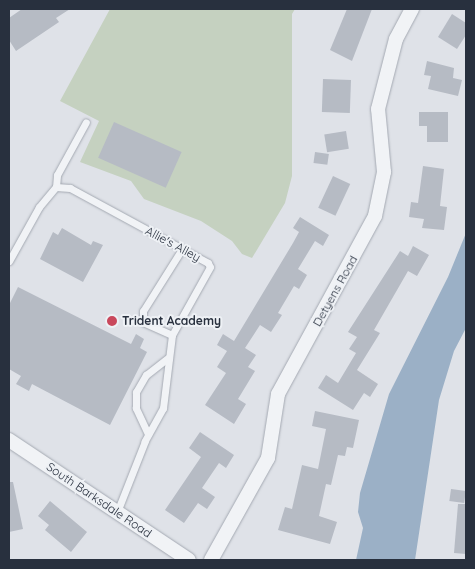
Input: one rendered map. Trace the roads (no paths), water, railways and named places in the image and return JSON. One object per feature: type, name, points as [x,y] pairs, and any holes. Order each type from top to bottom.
[{"type":"street","name":"Detyens Road","points":[[211,560],[268,458],[278,394],[376,216],[384,172],[378,109],[396,40],[412,9]]},
{"type":"street","name":"South Barksdale Road","points":[[9,440],[189,560]]},
{"type":"lane","points":[[9,261],[39,207],[56,187],[57,176],[86,122]]},
{"type":"lane","name":"Allie's Alley","points":[[56,187],[70,188],[208,263],[210,268],[172,336],[163,408],[148,434],[117,512]]},
{"type":"lane","points":[[172,336],[143,322],[143,311],[182,249]]},
{"type":"lane","points":[[148,434],[136,408],[136,392],[146,375],[168,358]]},
{"type":"water","points":[[466,233],[466,328],[454,351],[439,400],[415,560],[356,560],[363,528],[358,512],[360,493],[389,394],[448,277]]},
{"type":"place","name":"Trident Academy","points":[[112,321]]}]
